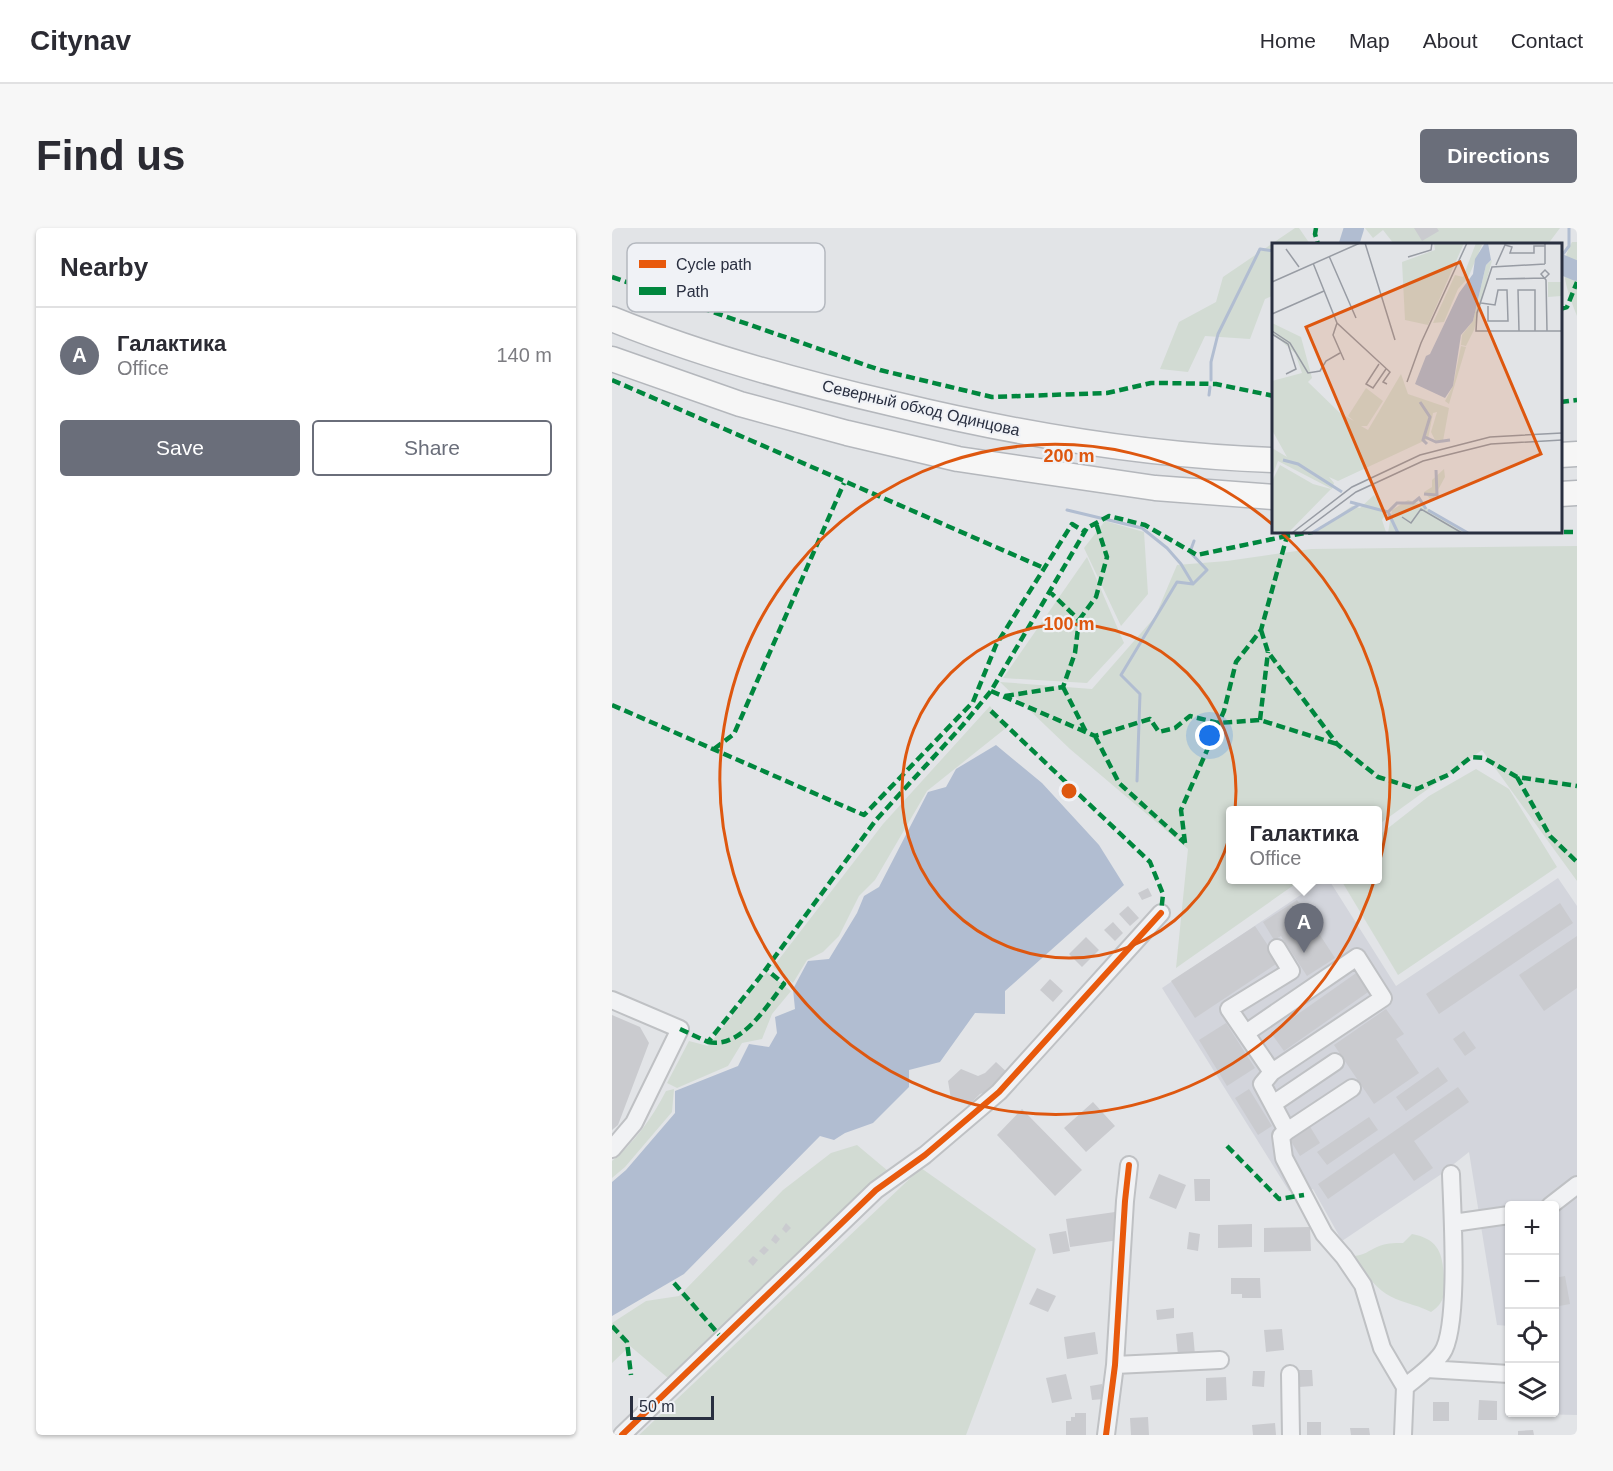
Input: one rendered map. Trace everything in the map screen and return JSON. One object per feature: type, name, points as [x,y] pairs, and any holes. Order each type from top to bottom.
[{"type":"highway","name":"Северный обход Одинцова","points":[[612,319],[643,332],[749,367],[964,421],[1160,452],[1272,460]]},
{"type":"highway","points":[[612,359],[740,404],[847,433],[958,459],[1155,488],[1272,497]]},
{"type":"highway","points":[[1562,455],[1577,454]]},
{"type":"highway","points":[[1562,494],[1577,493]]},
{"type":"street","points":[[622,1435],[876,1190],[925,1155],[999,1092],[1161,913]]},
{"type":"street","points":[[1272,1072],[1229,1009],[1292,971],[1277,948]]},
{"type":"street","points":[[1246,1033],[1357,957],[1383,998],[1272,1072],[1262,1084],[1287,1131]]},
{"type":"street","points":[[612,1000],[680,1029],[634,1123],[612,1149]]},
{"type":"street","points":[[1273,1104],[1335,1062]]},
{"type":"street","points":[[1352,1088],[1281,1136],[1284,1158],[1324,1234],[1344,1257],[1363,1285],[1382,1348],[1405,1387],[1403,1435]]},
{"type":"street","points":[[1107,1435],[1115,1365],[1129,1164]]},
{"type":"street","points":[[1405,1387],[1443,1352],[1451,1332],[1453,1223],[1451,1174]]},
{"type":"street","points":[[1556,1201],[1577,1185]]},
{"type":"street","points":[[1453,1223],[1505,1216]]},
{"type":"street","points":[[1115,1365],[1220,1360]]},
{"type":"street","points":[[1427,1368],[1505,1374]]},
{"type":"street","points":[[1290,1374],[1291,1435]]},
{"type":"shaded area","points":[[1295,228],[1299,228],[1309,243],[1273,243]]},
{"type":"shaded area","points":[[1365,228],[1560,228],[1549,243],[1393,243],[1383,230],[1373,238]]},
{"type":"shaded area","points":[[1572,242],[1577,242],[1577,316],[1567,288],[1564,270],[1567,252]]},
{"type":"shaded area","points":[[1272,244],[1272,296],[1265,299],[1250,339],[1205,336],[1188,372],[1160,369],[1179,322],[1216,302],[1223,277]]},
{"type":"shaded area","points":[[1105,521],[1144,532],[1148,594],[1121,626],[1084,548]]},
{"type":"shaded area","points":[[1577,546],[1577,881],[1482,750],[1382,822],[1382,806],[1226,806],[1226,884],[1295,884],[1176,968],[1188,849],[1070,749],[1000,682],[1092,689],[1155,617],[1177,565],[1227,561],[1311,549]]},
{"type":"shaded area","points":[[1087,557],[1124,643],[1087,683],[1003,678]]},
{"type":"shaded area","points":[[990,706],[1006,728],[927,791],[875,880],[859,896],[839,936],[823,952],[807,960],[793,983],[773,967],[883,824]]},
{"type":"shaded area","points":[[1476,769],[1509,789],[1557,867],[1398,975],[1343,884],[1382,884],[1382,833],[1429,796]]},
{"type":"shaded area","points":[[1558,878],[1577,906],[1577,1415],[1559,1415],[1559,1201],[1505,1201],[1505,1326],[1497,1325],[1469,1152],[1440,1175],[1342,1241],[1313,1189],[1289,1191],[1162,988],[1317,884],[1332,884],[1396,986]]},
{"type":"shaded area","points":[[767,972],[791,991],[772,1014],[762,1039],[742,1043],[728,1066],[677,1088],[667,1083],[689,1041],[708,1046]]},
{"type":"shaded area","points":[[674,1089],[672,1112],[625,1167],[612,1178],[612,1161],[642,1129],[666,1091]]},
{"type":"shaded area","points":[[857,1145],[888,1171],[668,1378],[630,1346],[612,1363],[612,1323],[646,1301],[679,1296],[783,1190],[831,1153]]},
{"type":"shaded area","points":[[921,1168],[1036,1249],[966,1435],[639,1435]]},
{"type":"shaded area","points":[[1412,1234],[1421,1236],[1434,1244],[1441,1255],[1444,1279],[1443,1298],[1431,1312],[1389,1296],[1372,1281],[1354,1256],[1383,1245],[1403,1243]]},
{"type":"water","points":[[996,745],[1042,783],[1099,845],[1124,885],[1005,991],[1005,1014],[975,1013],[940,1062],[909,1070],[909,1087],[873,1123],[845,1133],[834,1140],[820,1136],[684,1274],[612,1316],[612,1182],[626,1170],[675,1113],[675,1091],[738,1066],[749,1044],[769,1047],[777,1033],[775,1017],[795,1009],[793,989],[808,961],[829,959],[857,913],[864,896],[879,887],[928,792],[946,787],[956,769]]},
{"type":"building","points":[[1414,228],[1437,228],[1439,231],[1422,241]]},
{"type":"building","points":[[1148,888],[1152,896],[1142,900],[1138,893]]},
{"type":"building","points":[[1297,900],[1335,958],[1307,976],[1281,936],[1274,940],[1263,922]]},
{"type":"building","points":[[1560,903],[1573,923],[1439,1014],[1426,994]]},
{"type":"building","points":[[1128,906],[1139,918],[1130,926],[1119,914]]},
{"type":"building","points":[[1113,922],[1123,933],[1115,941],[1104,930]]},
{"type":"building","points":[[1255,926],[1279,962],[1195,1018],[1171,981]]},
{"type":"building","points":[[1577,936],[1577,988],[1544,1011],[1519,975]]},
{"type":"building","points":[[1086,937],[1099,950],[1082,967],[1069,954]]},
{"type":"building","points":[[1359,971],[1371,990],[1284,1051],[1271,1033]]},
{"type":"building","points":[[1050,979],[1063,991],[1053,1002],[1040,990]]},
{"type":"building","points":[[1386,1009],[1404,1034],[1396,1039],[1419,1073],[1374,1104],[1334,1045]]},
{"type":"building","points":[[612,1015],[640,1027],[649,1043],[618,1125],[612,1130]]},
{"type":"building","points":[[1226,1023],[1255,1068],[1227,1086],[1199,1040]]},
{"type":"building","points":[[1464,1031],[1476,1048],[1465,1056],[1453,1039]]},
{"type":"building","points":[[996,1062],[1010,1075],[989,1091],[980,1094],[969,1105],[951,1099],[948,1081],[961,1069],[978,1076],[985,1073]]},
{"type":"building","points":[[1438,1067],[1448,1081],[1406,1111],[1396,1097]]},
{"type":"building","points":[[1458,1087],[1469,1102],[1414,1141],[1433,1168],[1414,1181],[1394,1153],[1328,1199],[1318,1184]]},
{"type":"building","points":[[1249,1089],[1272,1126],[1258,1135],[1235,1098]]},
{"type":"building","points":[[1093,1102],[1115,1126],[1086,1152],[1064,1128]]},
{"type":"building","points":[[1022,1109],[1082,1170],[1055,1196],[997,1135]]},
{"type":"building","points":[[1369,1117],[1378,1130],[1327,1165],[1317,1152]]},
{"type":"building","points":[[1309,1125],[1320,1143],[1300,1156],[1289,1138]]},
{"type":"building","points":[[1159,1174],[1186,1185],[1176,1209],[1149,1198]]},
{"type":"building","points":[[1194,1179],[1210,1179],[1210,1201],[1195,1201]]},
{"type":"building","points":[[1115,1212],[1119,1240],[1070,1247],[1066,1219]]},
{"type":"building","points":[[786,1223],[791,1228],[786,1233],[782,1229]]},
{"type":"building","points":[[1252,1224],[1252,1247],[1218,1248],[1218,1225]]},
{"type":"building","points":[[1310,1227],[1311,1251],[1264,1252],[1264,1228]]},
{"type":"building","points":[[1066,1231],[1070,1251],[1053,1254],[1049,1234]]},
{"type":"building","points":[[1189,1232],[1200,1234],[1198,1251],[1187,1249]]},
{"type":"building","points":[[775,1234],[780,1239],[776,1244],[771,1240]]},
{"type":"building","points":[[764,1246],[769,1250],[764,1255],[759,1251]]},
{"type":"building","points":[[753,1256],[758,1260],[753,1266],[748,1261]]},
{"type":"building","points":[[1565,1276],[1570,1304],[1559,1306],[1559,1277]]},
{"type":"building","points":[[1231,1278],[1260,1278],[1261,1298],[1242,1298],[1242,1294],[1231,1294]]},
{"type":"building","points":[[1037,1288],[1056,1296],[1048,1312],[1029,1304]]},
{"type":"building","points":[[1174,1308],[1174,1318],[1157,1320],[1156,1310]]},
{"type":"building","points":[[1282,1329],[1284,1350],[1266,1352],[1264,1330]]},
{"type":"building","points":[[1095,1332],[1098,1354],[1067,1359],[1064,1337]]},
{"type":"building","points":[[1193,1332],[1195,1355],[1178,1356],[1176,1334]]},
{"type":"building","points":[[1299,1370],[1312,1370],[1313,1386],[1299,1387]]},
{"type":"building","points":[[1253,1371],[1265,1371],[1264,1387],[1252,1386]]},
{"type":"building","points":[[1066,1374],[1072,1399],[1052,1403],[1046,1378]]},
{"type":"building","points":[[1226,1377],[1227,1400],[1206,1401],[1206,1378]]},
{"type":"building","points":[[1102,1384],[1104,1399],[1092,1400],[1090,1386]]},
{"type":"building","points":[[1479,1400],[1497,1401],[1497,1420],[1478,1420]]},
{"type":"building","points":[[1433,1402],[1449,1402],[1449,1421],[1433,1421]]},
{"type":"building","points":[[1075,1413],[1086,1413],[1086,1435],[1066,1435],[1066,1421],[1071,1421]]},
{"type":"building","points":[[1148,1417],[1149,1435],[1131,1435],[1130,1418]]},
{"type":"building","points":[[1307,1422],[1321,1422],[1321,1435],[1307,1435]]},
{"type":"building","points":[[1275,1423],[1276,1435],[1253,1435],[1252,1425]]},
{"type":"building","points":[[1350,1428],[1369,1428],[1370,1435],[1351,1435]]},
{"type":"building","points":[[1533,1430],[1534,1435],[1518,1435],[1518,1431]]},
{"type":"waterway","points":[[1349,243],[1354,228]]},
{"type":"waterway","points":[[1562,255],[1569,246],[1569,228]]},
{"type":"waterway","points":[[1211,380],[1211,362],[1218,334],[1260,249],[1272,251]]},
{"type":"waterway","points":[[1562,265],[1577,271]]},
{"type":"waterway","points":[[1209,395],[1210,387]]},
{"type":"waterway","points":[[1067,510],[1142,528],[1167,548],[1181,564],[1193,584]]},
{"type":"waterway","points":[[1137,781],[1140,694],[1121,675],[1177,582],[1193,584],[1207,570],[1190,552],[1194,541]]},
{"type":"marked path","points":[[1316,228],[1318,243]]},
{"type":"marked path","points":[[612,277],[627,282]]},
{"type":"marked path","points":[[1562,308],[1567,307],[1577,282]]},
{"type":"marked path","points":[[713,312],[880,370],[992,397],[1107,393],[1151,383],[1216,384],[1272,396]]},
{"type":"marked path","points":[[612,380],[1044,568]]},
{"type":"marked path","points":[[1562,402],[1577,400]]},
{"type":"marked path","points":[[714,749],[734,734],[844,483]]},
{"type":"marked path","points":[[680,1029],[708,1042],[760,977],[876,820],[991,691],[1087,528],[1109,516],[1145,525],[1197,555],[1287,536]]},
{"type":"marked path","points":[[1079,620],[1096,597],[1107,557],[1096,523]]},
{"type":"marked path","points":[[612,705],[864,815],[973,702],[996,645],[1072,524],[1085,532]]},
{"type":"marked path","points":[[1185,843],[1181,810],[1224,711],[1236,662],[1261,630],[1287,536],[1312,532]]},
{"type":"marked path","points":[[1562,532],[1577,532]]},
{"type":"marked path","points":[[1005,696],[1063,687],[1075,653],[1079,620],[1050,592]]},
{"type":"marked path","points":[[1261,630],[1268,652],[1337,744],[1378,777],[1417,789],[1450,774],[1471,757],[1484,758],[1517,777],[1577,786]]},
{"type":"marked path","points":[[1260,720],[1268,652]]},
{"type":"marked path","points":[[1063,687],[1086,732]]},
{"type":"marked path","points":[[991,691],[1095,736],[1150,719],[1159,732],[1175,728],[1190,716],[1218,723],[1260,720],[1337,744]]},
{"type":"marked path","points":[[991,711],[1150,862],[1163,894],[1161,913]]},
{"type":"marked path","points":[[1095,736],[1119,783],[1185,843]]},
{"type":"marked path","points":[[1517,777],[1550,836],[1577,862]]},
{"type":"marked path","points":[[708,1042],[720,1042],[742,1033],[769,1004],[784,984],[766,969]]},
{"type":"marked path","points":[[1227,1146],[1279,1199],[1304,1195]]},
{"type":"marked path","points":[[674,1283],[722,1338]]},
{"type":"marked path","points":[[612,1326],[627,1342],[631,1375]]},
{"type":"cycle path","points":[[622,1435],[876,1190],[925,1155],[999,1092],[1161,913]]},
{"type":"cycle path","points":[[1106,1435],[1115,1365],[1129,1165]]},
{"type":"place","name":"Галактика","points":[[1304,953]]}]
